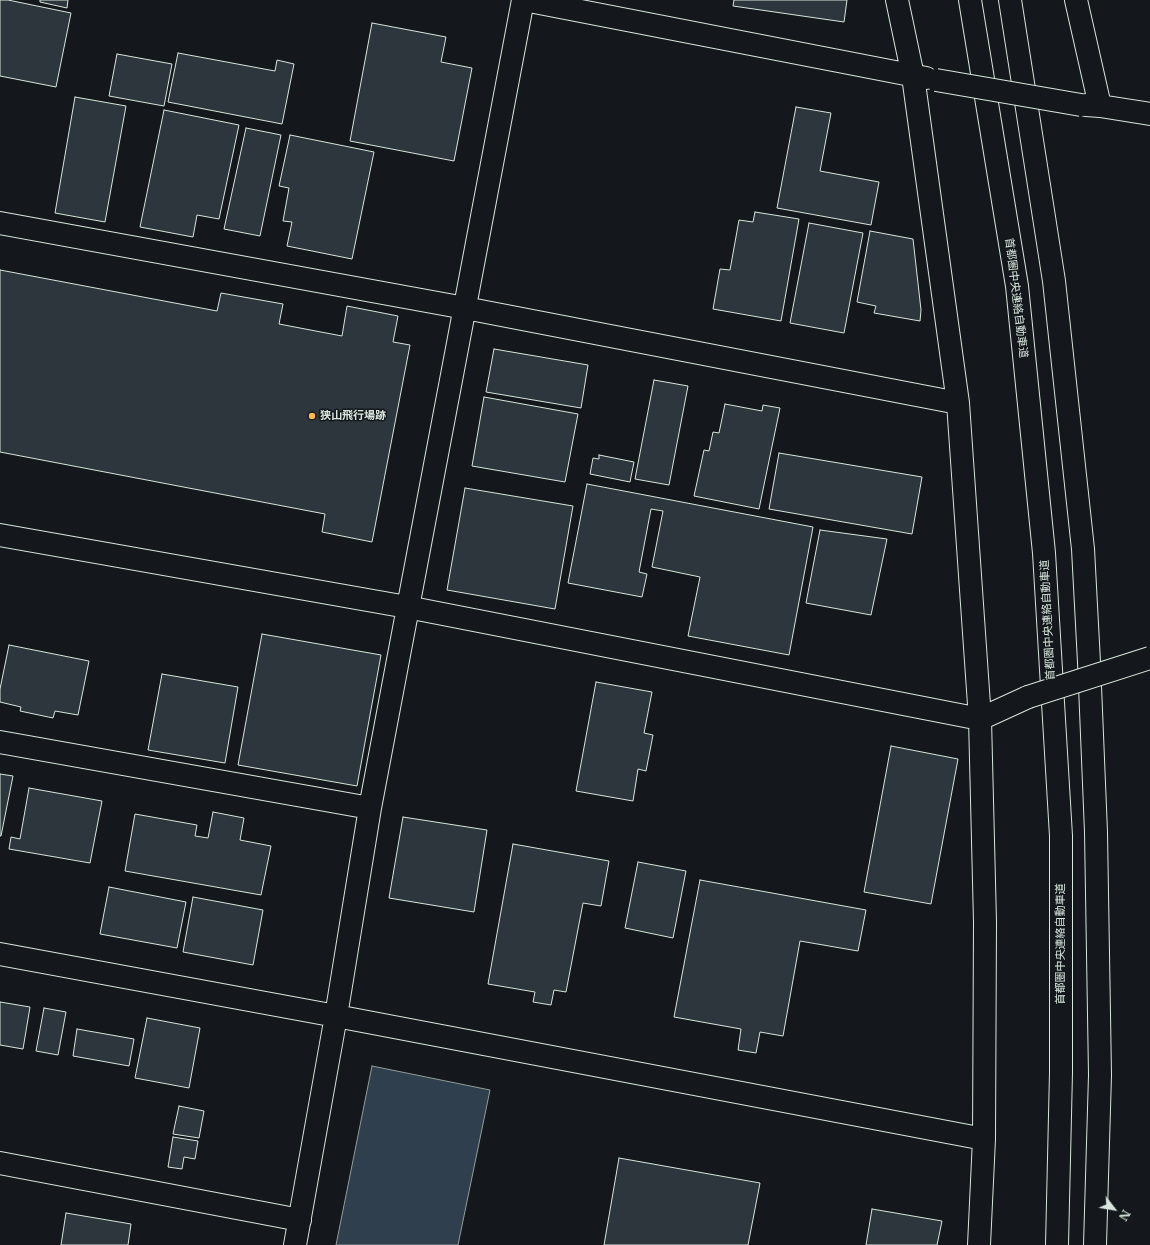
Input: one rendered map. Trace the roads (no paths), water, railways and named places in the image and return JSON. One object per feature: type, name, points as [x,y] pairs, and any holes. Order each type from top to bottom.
[{"type":"main road","points":[[295,1245],[336,1016],[370,808],[407,607],[524,0],[913,76],[1090,106],[1150,114]]},
{"type":"main road","points":[[897,0],[913,76],[958,403],[980,719],[985,922],[984,1139],[979,1245]]},
{"type":"main road","name":"首都圏中央連絡自動車道","points":[[970,0],[1017,286],[1044,553],[1061,836],[1061,1072],[1057,1245]]},
{"type":"main road","points":[[1010,0],[1054,281],[1082,549],[1089,662],[1096,832],[1100,1052],[1095,1245]]},
{"type":"main road","points":[[1076,0],[1090,106]]},
{"type":"main road","points":[[0,223],[465,308],[958,403]]},
{"type":"main road","points":[[0,535],[407,607],[980,719],[1028,697],[1150,658]]},
{"type":"main road","points":[[0,742],[370,808]]},
{"type":"main road","points":[[0,954],[984,1139]]},
{"type":"main road","points":[[0,1163],[300,1220]]},
{"type":"water","points":[[372,1066],[490,1090],[458,1245],[336,1245]]},
{"type":"place","name":"狭山飛行場跡","points":[[312,416]]}]
